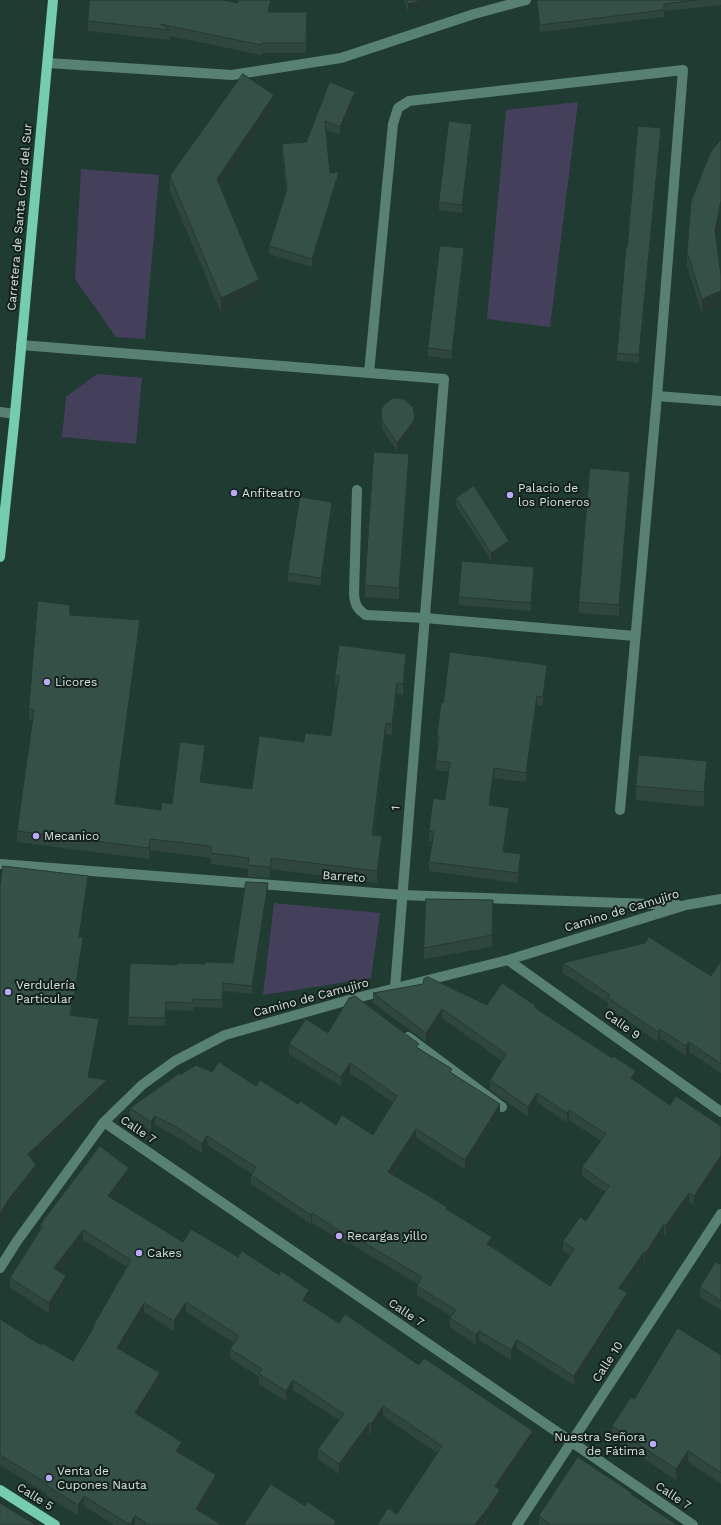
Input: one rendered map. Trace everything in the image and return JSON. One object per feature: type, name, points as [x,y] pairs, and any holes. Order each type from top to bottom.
[{"type":"main road","name":"Carretera de Santa Cruz del Sur","points":[[0,557],[15,414],[53,0]]},
{"type":"main road","name":"Calle 5","points":[[0,1490],[56,1525]]},
{"type":"street","points":[[48,63],[232,75],[341,58],[474,14],[526,0]]},
{"type":"street","points":[[21,346],[369,373],[393,124],[398,108],[409,101],[683,70],[657,396],[620,810]]},
{"type":"street","name":"1","points":[[369,373],[444,379],[402,895],[396,988]]},
{"type":"street","points":[[657,396],[721,401]]},
{"type":"street","points":[[0,412],[15,414]]},
{"type":"street","points":[[357,490],[354,602],[358,610],[366,615],[425,618],[635,636]]},
{"type":"street","name":"Barreto","points":[[0,864],[402,895],[686,905]]},
{"type":"street","name":"Camino de Camujiro","points":[[0,1268],[17,1241],[104,1122],[142,1085],[175,1061],[225,1035],[356,998],[508,960],[686,905],[721,899]]},
{"type":"street","name":"Calle 9","points":[[508,960],[721,1112]]},
{"type":"street","points":[[356,998],[368,1008]]},
{"type":"street","points":[[400,1032],[502,1108]]},
{"type":"street","name":"Calle 7","points":[[104,1122],[693,1525]]},
{"type":"street","name":"Calle 10","points":[[517,1525],[721,1214]]},
{"type":"shaded area","points":[[578,102],[550,327],[487,319],[506,110]]},
{"type":"shaded area","points":[[81,169],[159,175],[145,339],[116,337],[75,279]]},
{"type":"shaded area","points":[[97,374],[142,378],[136,444],[62,437],[66,397]]},
{"type":"shaded area","points":[[274,903],[380,913],[371,978],[263,995]]},
{"type":"building","points":[[90,0],[223,0],[238,3],[238,0],[271,0],[268,12],[307,12],[306,43],[262,43],[261,45],[160,24],[170,30],[88,21]]},
{"type":"building","points":[[407,0],[423,0],[408,4]]},
{"type":"building","points":[[537,0],[697,0],[664,4],[664,10],[540,25]]},
{"type":"building","points":[[243,74],[274,95],[217,179],[259,280],[221,298],[170,176]]},
{"type":"building","points":[[330,82],[355,92],[340,127],[325,121],[330,173],[339,172],[312,259],[269,246],[287,189],[282,144],[306,142]]},
{"type":"building","points":[[449,121],[472,124],[462,205],[439,202]]},
{"type":"building","points":[[638,126],[661,128],[639,355],[617,353]]},
{"type":"building","points":[[721,140],[721,201],[715,230],[721,276],[721,291],[702,299],[687,252],[691,201],[711,151]]},
{"type":"building","points":[[440,246],[464,248],[452,351],[428,348]]},
{"type":"building","points":[[393,398],[404,399],[413,407],[415,417],[413,422],[397,443],[382,421],[381,410],[384,405]]},
{"type":"building","points":[[374,452],[409,454],[399,588],[365,585]]},
{"type":"building","points":[[590,468],[630,472],[619,605],[579,602]]},
{"type":"building","points":[[474,486],[509,541],[491,553],[456,498]]},
{"type":"building","points":[[300,497],[332,502],[321,578],[288,573]]},
{"type":"building","points":[[462,561],[534,567],[531,603],[459,597]]},
{"type":"building","points":[[38,601],[70,605],[70,615],[140,620],[115,804],[161,810],[162,802],[172,804],[180,742],[205,745],[200,782],[252,789],[259,736],[304,742],[305,733],[331,736],[339,676],[335,675],[339,645],[406,654],[403,684],[397,683],[392,724],[386,723],[372,835],[382,836],[377,871],[271,858],[270,867],[248,865],[249,858],[211,853],[211,846],[150,839],[149,848],[17,831],[34,710],[29,709]]},
{"type":"building","points":[[450,652],[547,665],[543,697],[537,696],[526,773],[494,768],[489,805],[509,808],[503,852],[521,854],[518,873],[429,862],[434,832],[429,831],[433,798],[445,800],[450,762],[436,761],[441,702],[443,703]]},
{"type":"building","points":[[639,755],[707,761],[704,792],[636,786]]},
{"type":"building","points":[[3,866],[88,876],[79,937],[83,937],[70,1015],[99,1019],[88,1077],[107,1080],[28,1154],[36,1165],[8,1200],[0,1215],[0,886]]},
{"type":"building","points":[[246,882],[268,883],[252,986],[223,983],[222,1000],[193,999],[193,1003],[166,1002],[165,1018],[128,1017],[130,963],[177,965],[177,963],[205,964],[205,962],[233,963]]},
{"type":"building","points":[[426,899],[493,900],[492,935],[424,948]]},
{"type":"building","points":[[649,937],[711,976],[721,961],[721,1064],[689,1042],[686,1046],[660,1029],[658,1032],[608,998],[610,995],[563,963],[645,943]]},
{"type":"building","points":[[428,977],[487,1005],[502,983],[536,1006],[535,1008],[612,1058],[613,1056],[636,1071],[631,1078],[670,1105],[676,1096],[721,1126],[721,1156],[694,1196],[689,1193],[666,1225],[664,1224],[645,1254],[644,1252],[619,1288],[627,1293],[574,1376],[517,1340],[511,1350],[479,1331],[476,1335],[450,1318],[456,1310],[417,1286],[422,1277],[349,1234],[348,1236],[312,1213],[311,1215],[251,1175],[256,1167],[207,1136],[202,1144],[175,1126],[155,1116],[151,1122],[130,1108],[181,1072],[180,1075],[196,1065],[212,1072],[219,1062],[256,1086],[260,1080],[298,1104],[300,1101],[336,1125],[342,1115],[373,1135],[397,1096],[350,1063],[341,1077],[289,1044],[306,1019],[328,1033],[349,998],[355,996],[419,1044],[416,1047],[452,1069],[450,1072],[500,1104],[465,1160],[416,1129],[388,1172],[447,1207],[446,1209],[492,1237],[487,1244],[550,1286],[574,1249],[563,1241],[580,1217],[586,1221],[609,1186],[582,1167],[606,1134],[569,1110],[567,1113],[537,1093],[528,1107],[490,1080],[506,1054],[442,1009],[426,1033],[373,993],[423,984],[424,979]]},
{"type":"building","points":[[100,1146],[129,1168],[108,1196],[183,1242],[191,1229],[238,1257],[242,1251],[279,1275],[281,1271],[309,1290],[303,1300],[339,1323],[345,1314],[419,1365],[424,1358],[533,1431],[495,1486],[500,1490],[475,1525],[377,1525],[388,1508],[397,1514],[442,1446],[383,1406],[371,1424],[369,1423],[339,1464],[318,1449],[344,1414],[293,1380],[286,1391],[259,1374],[262,1369],[230,1349],[239,1336],[186,1302],[174,1321],[144,1303],[117,1348],[160,1373],[135,1413],[182,1442],[176,1451],[216,1475],[196,1509],[222,1525],[150,1525],[135,1516],[130,1525],[84,1496],[78,1505],[47,1486],[48,1484],[0,1455],[0,1319],[41,1345],[42,1343],[73,1361],[94,1327],[93,1326],[131,1260],[83,1230],[54,1268],[66,1276],[49,1303],[10,1278],[42,1227],[40,1225]]},
{"type":"building","points":[[716,1262],[720,1264],[721,1262],[721,1301],[700,1287]]},
{"type":"building","points":[[678,1328],[721,1355],[721,1473],[688,1451],[676,1469],[612,1426],[631,1397],[634,1399]]},
{"type":"building","points":[[578,1457],[677,1525],[551,1525],[539,1516]]},
{"type":"building","points":[[271,1484],[305,1506],[308,1502],[336,1521],[333,1525],[244,1525]]},
{"type":"building","points":[[0,1503],[36,1525],[0,1525]]},
{"type":"place","name":"Anfiteatro","points":[[234,493]]},
{"type":"place","name":"Palacio de los Pioneros","points":[[510,495]]},
{"type":"place","name":"Licores","points":[[47,682]]},
{"type":"place","name":"Mecanico","points":[[36,836]]},
{"type":"place","name":"Verdulería Particular","points":[[8,992]]},
{"type":"place","name":"Recargas yillo","points":[[339,1236]]},
{"type":"place","name":"Cakes","points":[[139,1253]]},
{"type":"place","name":"Nuestra Señora de Fátima","points":[[653,1444]]},
{"type":"place","name":"Venta de Cupones Nauta","points":[[49,1478]]}]
